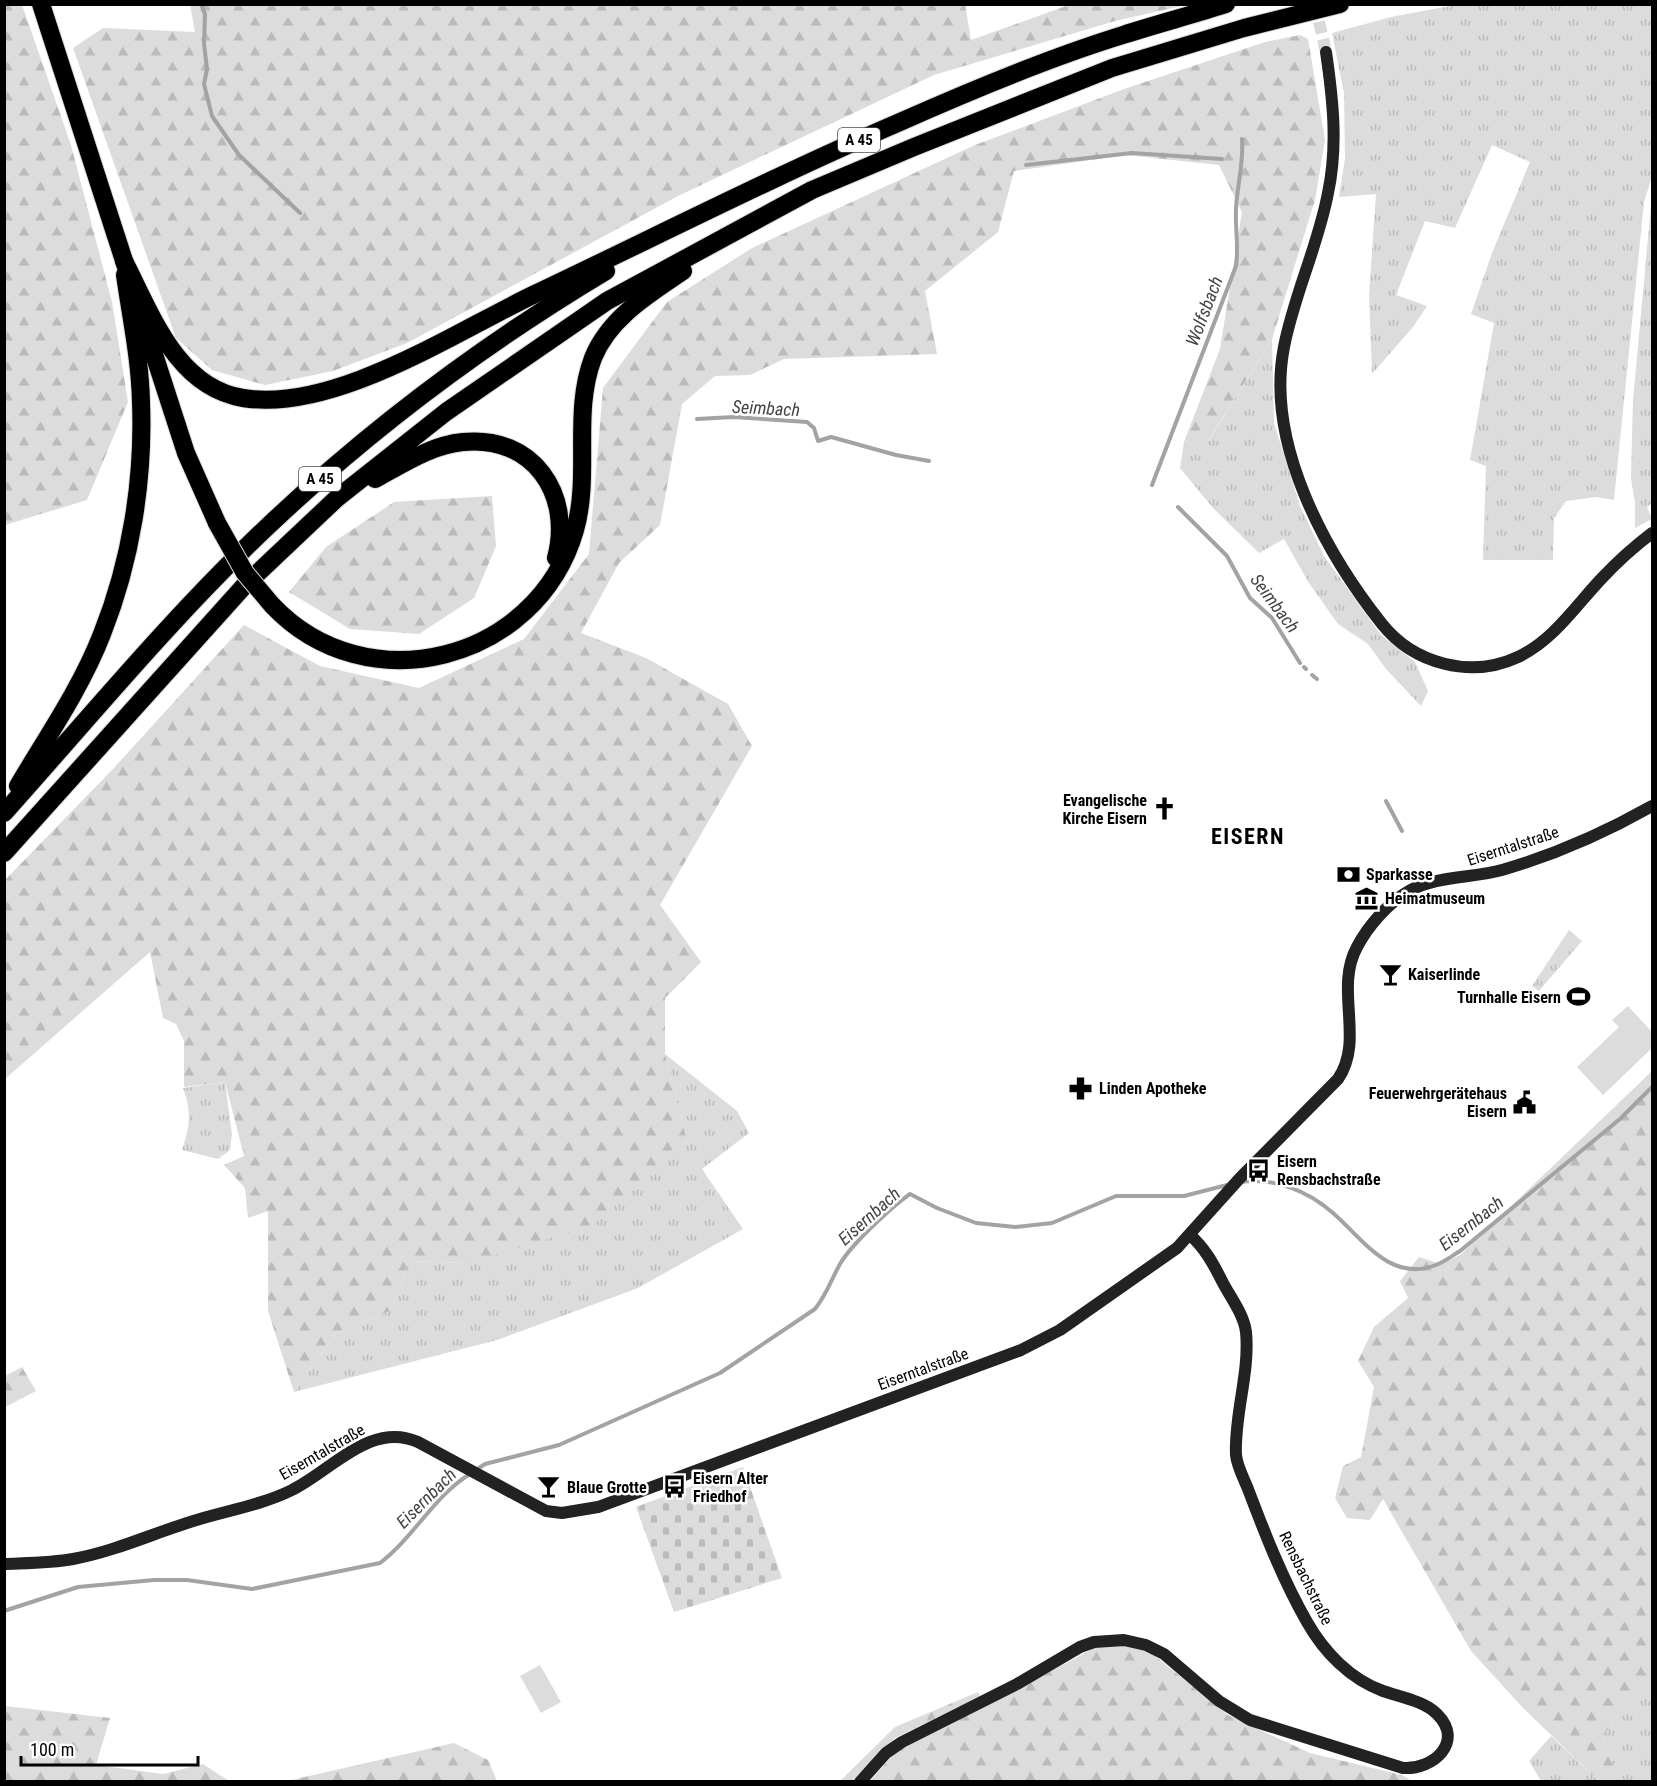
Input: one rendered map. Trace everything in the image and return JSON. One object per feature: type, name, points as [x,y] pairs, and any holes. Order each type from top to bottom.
[{"type":"highway","points":[[41,4],[183,444],[217,524],[245,573],[272,605],[294,624],[328,645],[371,658],[417,660],[462,650],[494,635],[522,614],[552,578],[566,554],[576,529],[582,479],[583,405],[594,358],[604,338],[636,303],[766,213]]},
{"type":"highway","name":"A 45","points":[[4,813],[155,642],[265,529],[317,482],[429,390],[501,339],[592,280],[698,217],[902,121],[1121,35],[1226,4]]},
{"type":"highway","name":"A 45","points":[[4,853],[244,585],[336,499],[446,412],[607,301],[766,213],[822,186],[1112,68],[1244,28],[1340,4]]},
{"type":"highway","points":[[124,261],[167,343],[189,370],[204,383],[229,395],[271,399],[321,391],[390,366],[698,217]]},
{"type":"highway","points":[[4,808],[69,699],[102,635],[123,571],[139,483],[141,402],[124,261]]},
{"type":"highway","points":[[336,499],[442,446],[475,441],[505,446],[523,456],[540,470],[559,503],[560,544],[552,578]]},
{"type":"main road","points":[[1326,52],[1333,100],[1334,154],[1328,194],[1284,347],[1281,386],[1293,459],[1314,519],[1348,579],[1385,628],[1412,652],[1454,667],[1485,667],[1516,658],[1540,644],[1562,624],[1615,564],[1653,533]]},
{"type":"main road","name":"Eiserntalstraße","points":[[4,1564],[72,1559],[105,1551],[175,1526],[282,1494],[310,1480],[368,1442],[385,1436],[410,1438],[546,1511],[562,1513],[615,1502],[1021,1350],[1060,1330],[1164,1259],[1190,1235],[1240,1178],[1345,1070],[1350,1050],[1347,988],[1356,949],[1370,928],[1394,902],[1420,886],[1503,870],[1554,852],[1653,806]]},
{"type":"main road","name":"Rensbachstraße","points":[[861,1782],[886,1753],[903,1742],[1094,1642],[1124,1640],[1146,1645],[1164,1654],[1219,1701],[1250,1720],[1403,1768],[1417,1769],[1431,1764],[1442,1752],[1447,1739],[1446,1728],[1437,1714],[1422,1705],[1383,1691],[1357,1677],[1332,1656],[1307,1622],[1273,1552],[1236,1456],[1246,1332],[1242,1319],[1201,1245],[1190,1235]]},
{"type":"green space","points":[[190,4],[965,4],[971,40],[1069,5],[1186,5],[1115,21],[934,75],[678,196],[407,343],[333,371],[265,385],[212,370],[176,338],[73,48],[103,28],[195,32]]},
{"type":"green space","points":[[4,5],[22,5],[71,145],[112,302],[128,402],[87,500],[5,525]]},
{"type":"green space","points":[[1455,5],[1652,5],[1652,177],[1644,202],[1614,500],[1597,497],[1566,501],[1554,518],[1553,560],[1483,560],[1486,466],[1470,460],[1494,323],[1471,314],[1492,253],[1530,162],[1492,145],[1455,228],[1425,221],[1396,295],[1427,306],[1413,327],[1372,374],[1369,295],[1376,194],[1339,197],[1345,158],[1344,93],[1332,33],[1391,17]]},
{"type":"green space","points":[[1300,35],[1308,39],[1325,140],[1315,200],[1272,339],[1206,444],[1184,442],[1220,349],[1242,212],[1219,165],[1126,155],[1014,171],[998,232],[925,291],[937,354],[784,359],[750,375],[715,376],[682,404],[660,525],[619,563],[581,633],[646,658],[728,704],[752,746],[660,905],[701,962],[665,998],[665,1054],[687,1141],[591,1226],[469,1263],[409,1261],[390,1311],[336,1333],[294,1392],[268,1311],[268,1211],[248,1218],[245,1188],[224,1165],[244,1156],[225,1082],[184,1087],[184,1041],[176,1024],[163,1018],[150,952],[5,1079],[5,880],[113,769],[244,625],[320,666],[419,688],[524,639],[589,554],[603,388],[667,302],[752,248],[975,145],[1127,88],[1265,42]]},
{"type":"green space","points":[[1652,195],[1652,503],[1647,507],[1652,519],[1635,528],[1635,503],[1631,478],[1633,400]]},
{"type":"green space","points":[[1272,339],[1274,423],[1300,506],[1324,556],[1381,635],[1415,662],[1428,691],[1421,706],[1386,669],[1368,644],[1338,624],[1309,583],[1284,539],[1259,553],[1213,508],[1180,468],[1184,442],[1207,443]]},
{"type":"green space","points":[[492,496],[496,546],[474,598],[419,634],[350,629],[289,592],[326,547],[394,502]]},
{"type":"green space","points":[[1569,930],[1582,941],[1539,991],[1532,986]]},
{"type":"green space","points":[[1628,1006],[1652,1032],[1652,1048],[1603,1095],[1577,1067],[1619,1027],[1612,1020]]},
{"type":"green space","points":[[665,1054],[737,1111],[749,1133],[702,1169],[743,1229],[638,1288],[497,1340],[294,1392],[336,1333],[390,1311],[409,1261],[469,1263],[687,1142]]},
{"type":"green space","points":[[1652,1071],[1652,1683],[1645,1678],[1603,1736],[1618,1781],[1599,1781],[1524,1709],[1471,1651],[1383,1499],[1370,1520],[1347,1518],[1335,1498],[1343,1466],[1361,1457],[1374,1387],[1358,1361],[1374,1327],[1408,1298],[1400,1281],[1419,1257],[1441,1264],[1460,1255]]},
{"type":"green space","points":[[225,1082],[232,1134],[230,1150],[218,1159],[182,1150],[189,1119],[188,1104],[183,1088]]},
{"type":"green space","points":[[22,1367],[36,1391],[5,1407],[5,1376]]},
{"type":"green space","points":[[743,1467],[782,1578],[674,1612],[636,1507]]},
{"type":"green space","points":[[1128,1645],[1150,1652],[1228,1715],[1310,1753],[1402,1775],[1412,1781],[869,1782],[893,1755],[915,1741],[1096,1647]]},
{"type":"green space","points":[[540,1665],[561,1702],[541,1713],[520,1676]]},
{"type":"green space","points":[[1645,1677],[1652,1683],[1652,1781],[1617,1781],[1603,1736]]},
{"type":"green space","points":[[978,1692],[980,1696],[895,1738],[852,1781],[839,1782],[895,1727]]},
{"type":"green space","points":[[5,1706],[110,1718],[96,1765],[163,1774],[203,1764],[229,1781],[5,1781]]},
{"type":"green space","points":[[1551,1736],[1599,1781],[1541,1781],[1529,1761]]},
{"type":"green space","points":[[454,1743],[488,1760],[497,1781],[287,1781]]},
{"type":"waterway","points":[[201,4],[205,14],[204,44],[207,69],[204,84],[212,116],[239,155],[300,213]]},
{"type":"waterway","name":"Wolfsbach","points":[[1152,485],[1236,266],[1236,209],[1242,139]]},
{"type":"waterway","points":[[1026,165],[1132,153],[1222,159]]},
{"type":"waterway","name":"Seimbach","points":[[697,419],[734,417],[807,422],[814,428],[818,441],[831,437],[896,455],[929,461]]},
{"type":"waterway","name":"Seimbach","points":[[1178,507],[1227,556],[1250,598],[1272,618],[1300,663]]},
{"type":"waterway","name":"Seimbach","points":[[1312,675],[1317,679]]},
{"type":"waterway","name":"Seimbach","points":[[1386,801],[1402,831]]},
{"type":"waterway","name":"Eisernbach","points":[[1240,1182],[1278,1184],[1302,1192],[1333,1213],[1378,1255],[1405,1268],[1420,1269],[1439,1264],[1460,1251],[1620,1119],[1652,1087]]},
{"type":"waterway","name":"Eisernbach","points":[[476,1470],[485,1464],[559,1445],[720,1373],[815,1309],[845,1256],[882,1217],[910,1194],[937,1208],[976,1223],[1015,1227],[1052,1223],[1116,1196],[1184,1196],[1227,1185]]},
{"type":"waterway","name":"Eisernbach","points":[[4,1611],[78,1587],[154,1580],[187,1580],[252,1589],[380,1563],[457,1483],[470,1474]]},
{"type":"tunnel","points":[[1315,4],[1326,52]]},
{"type":"place","name":"Evangelische Kirche Eisern","points":[[1165,809]]},
{"type":"place","name":"Sparkasse","points":[[1348,874]]},
{"type":"place","name":"Heimatmuseum","points":[[1367,898]]},
{"type":"place","name":"Kaiserlinde","points":[[1390,974]]},
{"type":"place","name":"Turnhalle Eisern","points":[[1579,997]]},
{"type":"place","name":"Linden Apotheke","points":[[1081,1088]]},
{"type":"place","name":"Feuerwehrgerätehaus Eisern","points":[[1525,1102]]},
{"type":"place","name":"Eisern Rensbachstraße","points":[[1259,1170]]},
{"type":"place","name":"Blaue Grotte","points":[[549,1487]]},
{"type":"place","name":"Eisern Alter Friedhof","points":[[675,1487]]},
{"type":"district","name":"EISERN","points":[[1248,836]]}]
